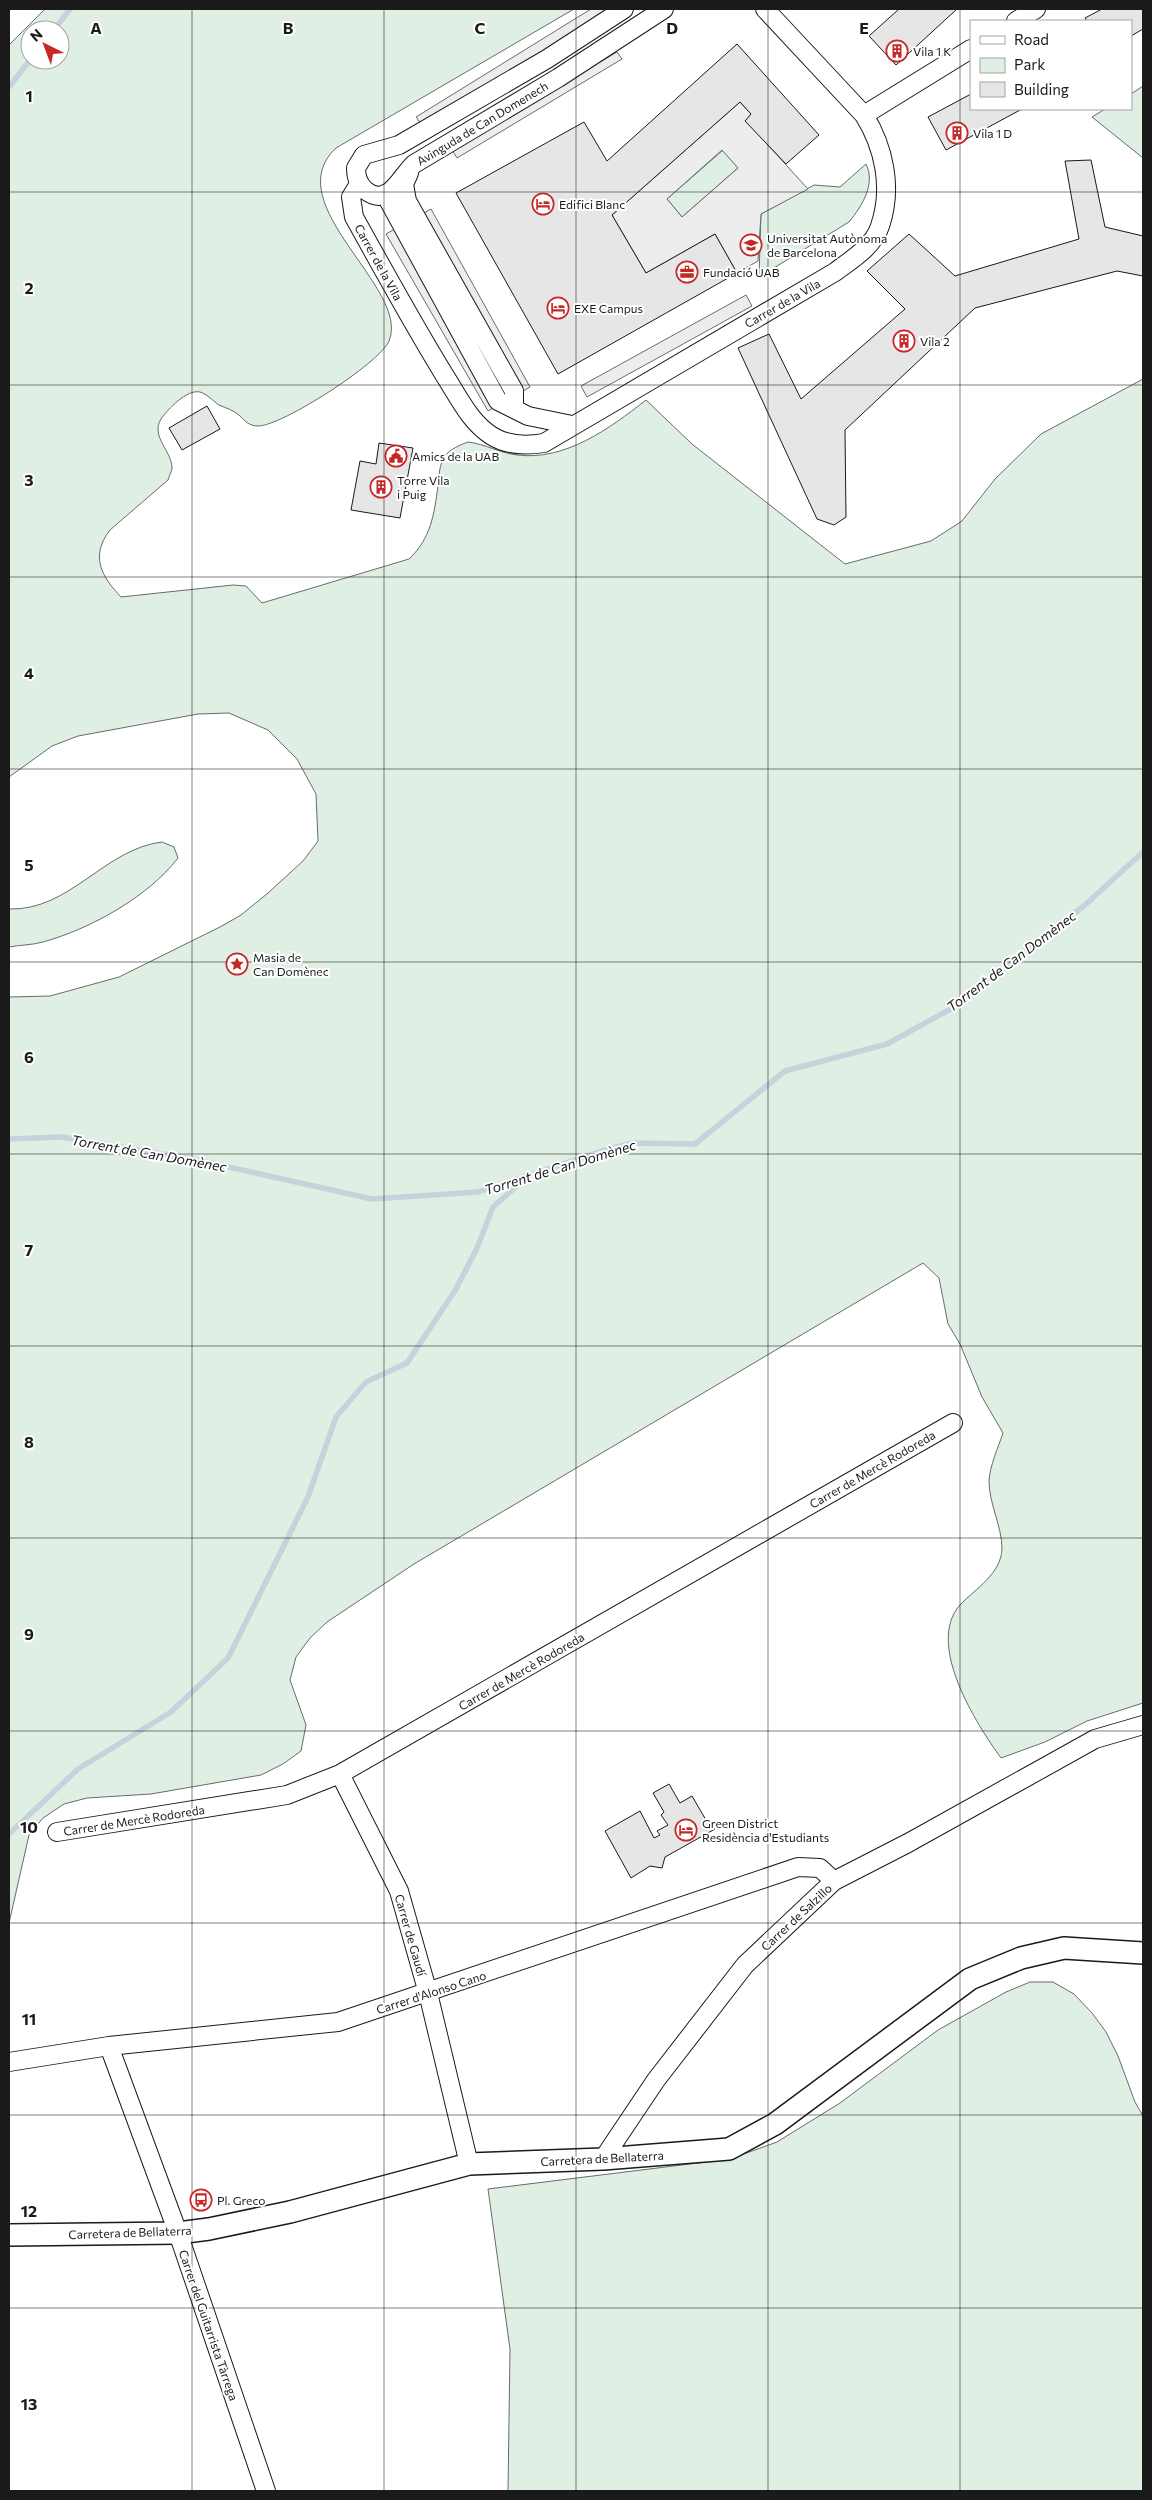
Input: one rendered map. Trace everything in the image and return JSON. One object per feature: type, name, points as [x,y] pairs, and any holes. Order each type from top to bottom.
[{"type":"street","name":"Avinguda de Can Domenech","points":[[359,184],[356,168],[364,155],[399,145],[547,59],[624,9]]},
{"type":"street","name":"Avinguda de Can Domenech","points":[[385,194],[397,186],[404,174],[414,164],[558,78],[664,9]]},
{"type":"street","name":"Carrer de la Vila","points":[[359,184],[352,197],[354,217],[427,349],[475,422],[492,436],[511,444],[529,446],[544,443],[835,272],[862,251],[880,226],[886,184],[881,147],[864,115],[765,9]]},
{"type":"street","points":[[1018,20],[1036,9]]},
{"type":"street","points":[[864,115],[970,50]]},
{"type":"street","points":[[414,164],[404,184],[407,201],[514,391],[514,408]]},
{"type":"street","points":[[359,184],[370,193],[385,194],[498,401],[528,416],[572,425]]},
{"type":"street","name":"Carrer de Mercè Rodoreda","points":[[56,1832],[287,1795],[340,1774],[953,1423]]},
{"type":"street","name":"Carrer de Salzillo","points":[[603,2159],[656,2080],[745,1965],[834,1881],[908,1843],[1095,1739],[1143,1725]]},
{"type":"street","name":"Carrer de Gaudí","points":[[340,1774],[399,1890],[428,1993],[469,2164]]},
{"type":"street","name":"Carrer d'Alonso Cano","points":[[9,2062],[109,2046],[338,2022],[798,1867],[820,1868],[834,1881]]},
{"type":"street","name":"Carretera de Bellaterra","points":[[9,2235],[178,2233],[238,2224],[290,2212],[469,2164],[603,2159],[729,2149],[775,2124],[970,1979],[1021,1958],[1064,1948],[1143,1953]]},
{"type":"street","name":"Carrer del Guitarrista Tàrrega","points":[[109,2046],[178,2233],[266,2491]]},
{"type":"green space","points":[[45,9],[574,9],[336,148],[322,170],[322,194],[332,220],[382,296],[391,320],[389,341],[382,351],[350,378],[308,405],[270,423],[258,426],[250,424],[237,413],[219,405],[200,392],[189,394],[173,405],[161,419],[158,426],[160,438],[171,463],[172,469],[168,480],[110,530],[100,548],[99,557],[103,573],[121,597],[233,585],[246,586],[262,603],[409,559],[427,534],[435,507],[442,463],[445,456],[452,449],[468,442],[517,455],[535,456],[552,453],[586,441],[602,432],[646,400],[692,444],[845,564],[931,541],[962,521],[995,479],[1041,434],[1143,379],[1143,1703],[1087,1721],[1045,1742],[1001,1758],[968,1705],[958,1684],[951,1662],[948,1641],[951,1621],[960,1605],[986,1580],[1001,1558],[1001,1540],[989,1481],[1003,1433],[982,1397],[960,1344],[948,1324],[939,1278],[923,1263],[414,1564],[327,1622],[310,1638],[296,1657],[290,1680],[306,1725],[301,1751],[283,1764],[261,1775],[151,1794],[87,1798],[64,1804],[43,1818],[29,1835],[9,1923],[9,997],[50,996],[119,977],[220,927],[241,915],[268,893],[303,861],[318,841],[316,794],[297,759],[268,730],[229,713],[198,714],[78,736],[52,746],[9,777],[9,45],[20,34],[20,70],[70,70],[70,20],[34,20]]},
{"type":"green space","points":[[1143,86],[1143,158],[1092,117],[1103,110],[1132,110],[1132,93]]},
{"type":"green space","points":[[723,150],[738,168],[682,217],[667,199]]},
{"type":"green space","points":[[866,164],[869,179],[866,194],[859,209],[849,222],[759,277],[761,214],[814,185],[840,187]]},
{"type":"green space","points":[[162,842],[174,847],[178,858],[151,886],[117,910],[80,929],[61,936],[39,943],[9,947],[9,909],[31,907],[50,900],[69,891],[122,856],[141,847]]},
{"type":"green space","points":[[1030,1982],[1053,1982],[1074,1994],[1092,2013],[1106,2032],[1118,2056],[1135,2102],[1143,2116],[1143,2491],[508,2491],[510,2349],[488,2189],[730,2159],[777,2142],[840,2103],[938,2030],[1006,1992]]},
{"type":"shaded area","points":[[591,9],[613,9],[423,127],[416,117]]},
{"type":"shaded area","points":[[617,52],[622,59],[457,158],[452,150]]},
{"type":"shaded area","points":[[740,102],[751,114],[746,121],[808,189],[761,214],[758,261],[737,273],[715,234],[646,273],[612,215]],"holes":[[[722,150],[738,168],[682,217],[667,199]]]},
{"type":"shaded area","points":[[431,209],[530,387],[488,411],[386,234]]},
{"type":"shaded area","points":[[746,295],[752,306],[587,397],[581,386]]},
{"type":"building","name":"Vila 1 K","points":[[899,9],[957,9],[896,65],[869,36]]},
{"type":"building","points":[[1102,9],[1143,9],[1143,29],[1132,35],[1132,20],[1086,20],[1085,18]]},
{"type":"building","name":"Edifici Blanc","points":[[737,44],[819,135],[786,164],[745,121],[751,114],[740,102],[612,215],[646,273],[715,234],[737,273],[558,374],[456,193],[584,122],[607,161]]},
{"type":"building","name":"Vila 1 D","points":[[970,95],[970,110],[1020,110],[946,150],[928,117]]},
{"type":"building","name":"Vila 2","points":[[1091,160],[1105,227],[1143,236],[1143,276],[1117,271],[975,308],[845,430],[846,517],[834,525],[817,519],[738,348],[769,334],[801,399],[905,309],[867,271],[909,234],[955,276],[1079,239],[1065,161]]},
{"type":"building","points":[[207,406],[220,429],[182,450],[169,428]]},
{"type":"building","name":"Torre Vila i Puig","points":[[379,443],[413,448],[400,518],[351,510],[360,461],[376,464]]},
{"type":"building","name":"Green District Residència d'Estudiants","points":[[669,1784],[680,1803],[692,1796],[710,1827],[712,1825],[715,1829],[665,1857],[662,1868],[650,1866],[631,1878],[605,1831],[640,1811],[654,1838],[660,1835],[657,1831],[668,1825],[661,1815],[664,1812],[653,1793]]},
{"type":"waterway","points":[[62,20],[70,9]]},
{"type":"waterway","points":[[9,87],[22,70]]},
{"type":"waterway","name":"Torrent de Can Domènec","points":[[9,1139],[62,1137],[193,1159],[372,1199],[478,1192],[608,1149],[634,1143],[695,1144],[785,1071],[887,1044],[956,1006],[1085,905],[1143,852]]},
{"type":"waterway","points":[[9,1834],[78,1769],[171,1712],[228,1658],[308,1497],[336,1417],[366,1382],[407,1363],[456,1289],[477,1248],[493,1207],[527,1177]]},
{"type":"place","name":"Vila 1 K","points":[[897,51]]},
{"type":"place","name":"Vila 1 D","points":[[957,133]]},
{"type":"place","name":"Edifici Blanc","points":[[543,204]]},
{"type":"place","name":"Universitat Autònoma de Barcelona","points":[[751,245]]},
{"type":"place","name":"Fundació UAB","points":[[687,272]]},
{"type":"place","name":"EXE Campus","points":[[558,308]]},
{"type":"place","name":"Vila 2","points":[[904,341]]},
{"type":"place","name":"Amics de la UAB","points":[[396,456]]},
{"type":"place","name":"Torre Vila i Puig","points":[[381,487]]},
{"type":"place","name":"Masia de Can Domènec","points":[[237,964]]},
{"type":"place","name":"Green District Residència d'Estudiants","points":[[686,1830]]},
{"type":"place","name":"Pl. Greco","points":[[201,2200]]}]
